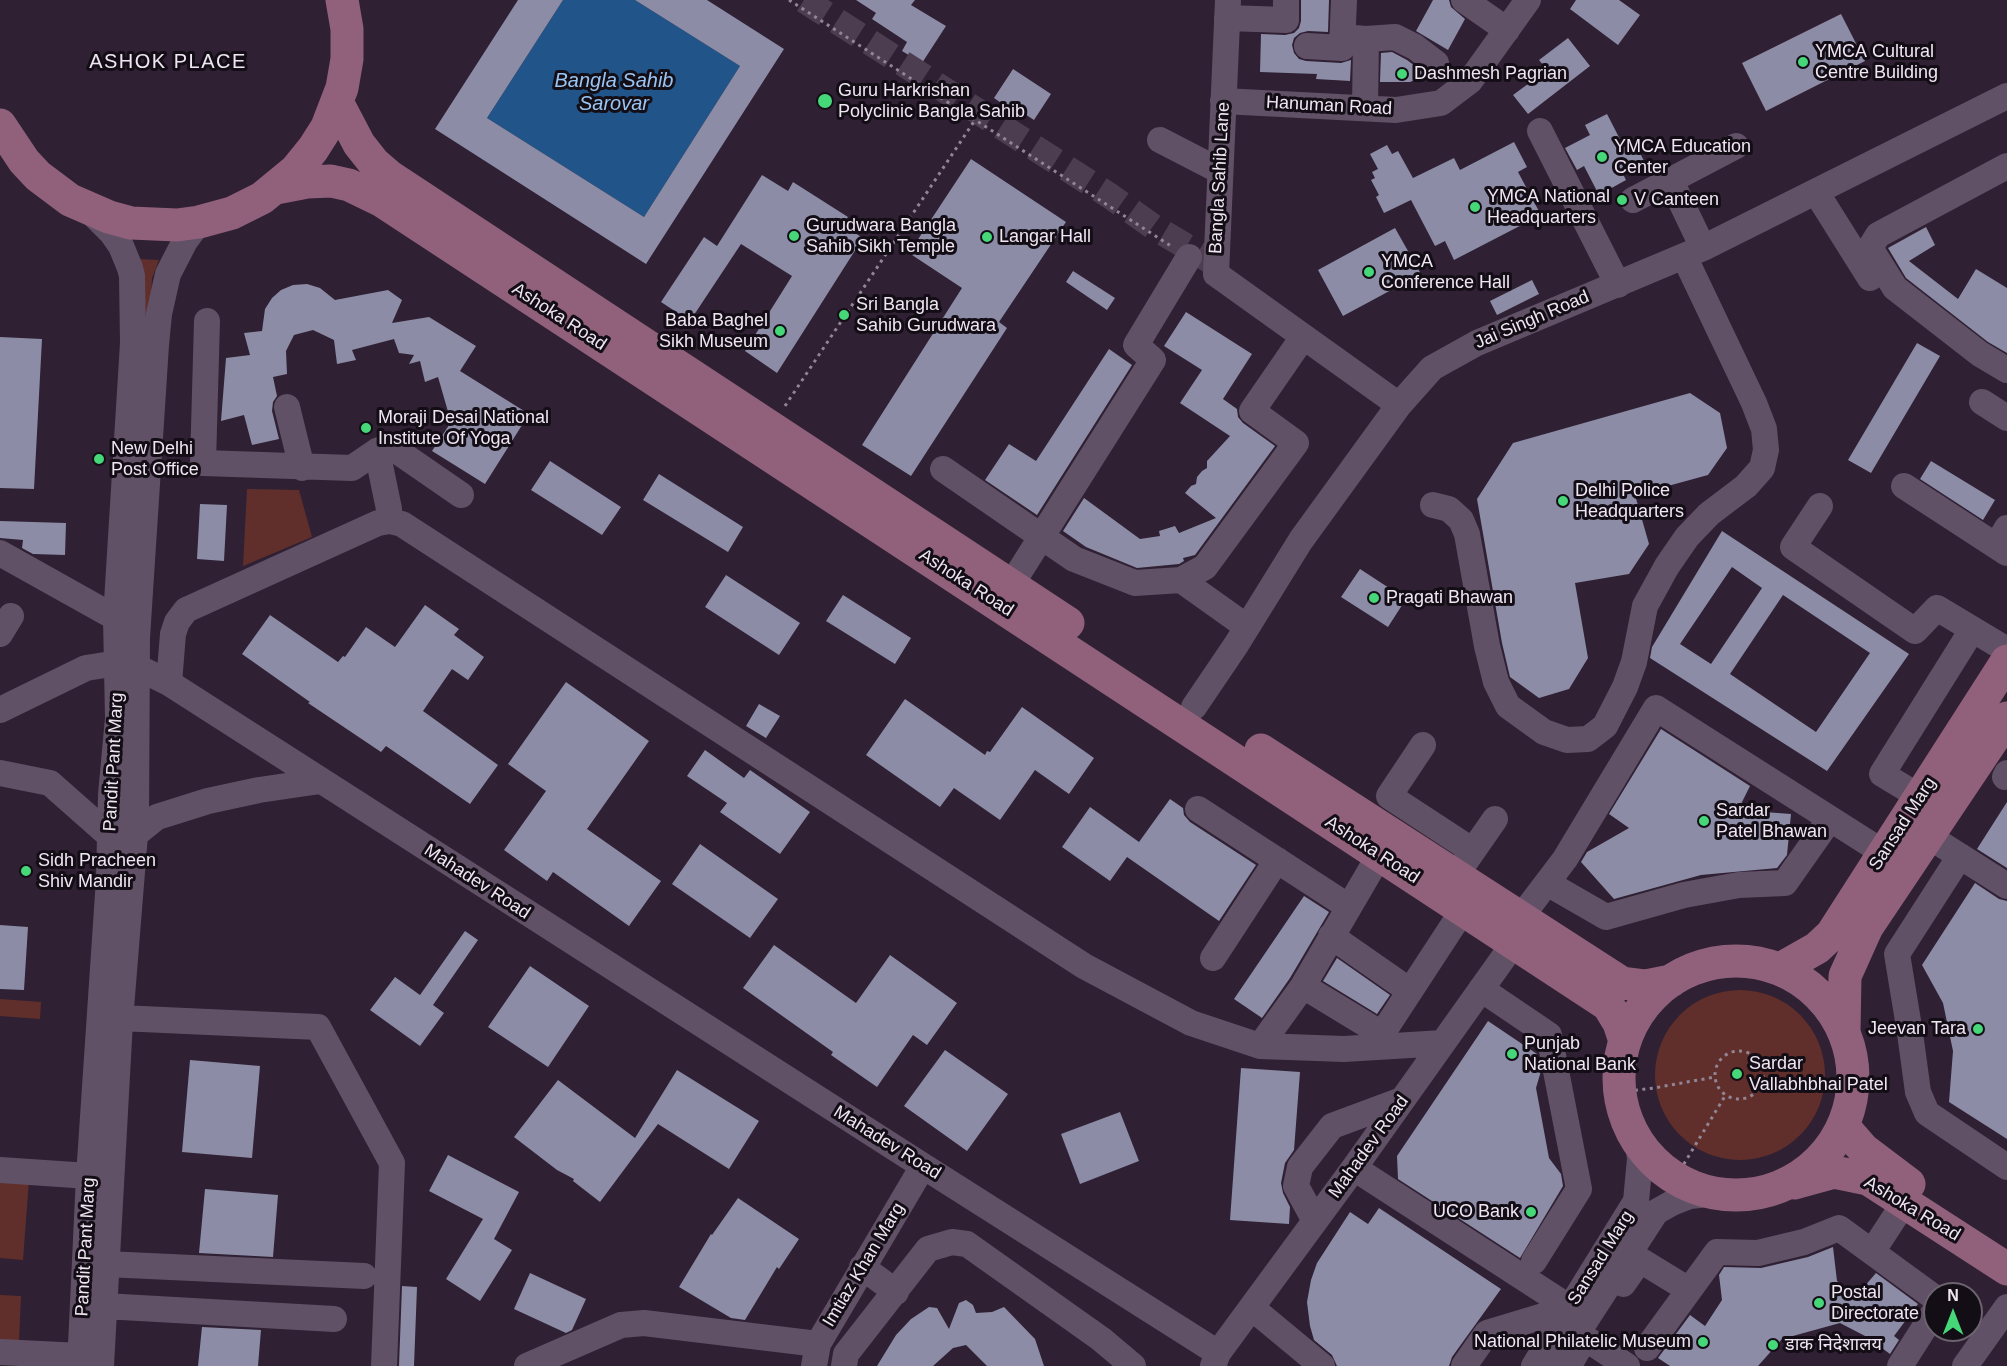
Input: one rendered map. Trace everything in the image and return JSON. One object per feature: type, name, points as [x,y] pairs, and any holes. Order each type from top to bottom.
[{"type":"main road","points":[[0,125],[12,163],[88,209],[109,217],[142,224],[177,225],[224,216],[247,206],[276,188],[296,170],[327,127],[338,102],[347,58],[347,29],[342,0]]},
{"type":"main road","name":"Ashoka Road","points":[[338,102],[359,144],[374,163],[389,176],[799,445],[839,452],[953,524],[999,577],[1194,707],[1465,863],[1518,930],[1608,1005],[1619,1023],[1625,1041]]},
{"type":"main road","name":"Ashoka Road","points":[[276,188],[307,182],[331,182],[349,185],[382,201],[1463,910],[1518,930],[1622,983],[1646,986],[1671,981]]},
{"type":"main road","name":"Sansad Marg","points":[[1844,1030],[1845,976],[1917,818],[2003,678]]},
{"type":"main road","name":"Sansad Marg","points":[[1780,969],[1817,948],[1832,934],[1884,853],[2007,718]]},
{"type":"main road","points":[[1724,961],[1752,962],[1780,969],[1800,979],[1818,993],[1833,1011],[1844,1030],[1851,1054],[1854,1078],[1852,1095],[1843,1126],[1827,1153],[1797,1178],[1775,1188],[1750,1194],[1708,1194],[1676,1178],[1655,1162],[1638,1142],[1628,1123],[1620,1092],[1620,1062],[1625,1041],[1633,1022],[1649,999],[1671,981],[1696,968],[1724,961]]},
{"type":"main road","name":"Ashoka Road","points":[[1843,1126],[1864,1150],[1909,1184],[2007,1247]]},
{"type":"main road","name":"Ashoka Road","points":[[1775,1188],[1834,1172],[1868,1179],[2007,1269]]},
{"type":"street","points":[[1227,9],[1286,20],[1286,0]]},
{"type":"street","points":[[1344,0],[1354,38],[1365,108]]},
{"type":"street","points":[[1464,0],[1507,30]]},
{"type":"street","name":"Hanuman Road","points":[[1223,101],[1396,110],[1441,103],[1470,81],[1528,0]]},
{"type":"street","name":"Bangla Sahib Lane","points":[[1227,9],[1216,274],[1400,405]]},
{"type":"street","points":[[1307,46],[1342,48],[1354,38],[1395,38],[1415,46],[1436,63]]},
{"type":"street","name":"Jai Singh Road","points":[[1194,707],[1301,540],[1400,405],[1432,368],[1476,343],[1694,252],[2007,96]]},
{"type":"street","points":[[1540,131],[1618,285]]},
{"type":"street","points":[[1160,140],[1220,171]]},
{"type":"street","points":[[1634,200],[1736,146]]},
{"type":"street","points":[[2007,166],[1878,235],[1869,248],[1895,288],[1980,354],[2007,370]]},
{"type":"street","points":[[1433,505],[1449,509],[1461,520],[1467,534],[1486,646],[1496,682],[1508,706],[1544,732],[1567,740],[1588,739],[1605,726],[1625,687],[1634,662],[1645,606],[1667,566],[1687,537],[1702,521],[1746,486],[1762,468],[1766,450],[1764,429],[1694,252],[1671,181]]},
{"type":"street","points":[[1816,192],[1866,273],[1901,312],[2007,384]]},
{"type":"street","name":"Pandit Pant Marg","points":[[87,1363],[89,1176],[118,718],[127,666],[137,638],[144,344],[132,276],[121,246],[88,209]]},
{"type":"street","name":"Pandit Pant Marg","points":[[87,1363],[104,1306],[120,1018],[136,834],[127,666],[116,618],[144,344],[159,314],[168,274],[185,241],[199,222]]},
{"type":"street","points":[[999,577],[1041,536],[1153,360],[1136,345],[1189,257]]},
{"type":"street","points":[[207,321],[203,463],[352,468],[377,451],[390,446],[461,495]]},
{"type":"street","points":[[943,469],[1074,559],[1135,583],[1181,580],[1205,567],[1296,443],[1252,411],[1303,338]]},
{"type":"street","points":[[1982,402],[2007,418]]},
{"type":"street","points":[[287,407],[302,468]]},
{"type":"street","points":[[377,451],[390,521]]},
{"type":"street","points":[[1904,486],[2003,542]]},
{"type":"street","points":[[1820,506],[1793,547],[1915,631],[1936,608],[2007,650]]},
{"type":"street","points":[[169,683],[173,634],[177,622],[186,610],[378,523],[390,521],[402,524],[1084,966],[1191,1023],[1260,1046],[1344,1049],[1443,1043]]},
{"type":"street","points":[[0,553],[116,618]]},
{"type":"street","points":[[1181,580],[1247,627]]},
{"type":"street","points":[[1972,630],[1882,774],[1917,818],[1960,856],[2007,886]]},
{"type":"street","points":[[0,710],[86,668],[105,664],[127,666]]},
{"type":"street","name":"Mahadev Road","points":[[127,666],[169,683],[923,1166],[1216,1360],[1481,989],[1565,858],[1656,708],[1830,819]]},
{"type":"street","points":[[1423,745],[1389,796],[1465,863],[1495,819]]},
{"type":"street","points":[[0,773],[50,783],[110,836]]},
{"type":"street","points":[[136,834],[157,817],[208,801],[259,790],[320,781]]},
{"type":"street","points":[[1198,809],[1349,907]]},
{"type":"street","points":[[1547,883],[1606,917],[1684,895],[1739,885],[1785,883],[1830,819],[1884,853]]},
{"type":"street","points":[[1260,1046],[1303,986],[1380,854]]},
{"type":"street","points":[[1960,856],[1897,954],[1911,1033],[1918,1092],[1927,1113],[2007,1167]]},
{"type":"street","points":[[1213,958],[1276,860]]},
{"type":"street","points":[[1303,986],[1382,1034],[1463,910]]},
{"type":"street","points":[[1331,936],[1410,991]]},
{"type":"street","points":[[1481,989],[1549,1035],[1579,1189],[1534,1261]]},
{"type":"street","points":[[120,1018],[318,1027],[392,1163],[384,1366]]},
{"type":"street","points":[[1315,1221],[1296,1186],[1300,1167],[1332,1126],[1402,1100]]},
{"type":"street","name":"Sansad Marg","points":[[1534,1366],[1636,1201],[1640,1159],[1638,1142]]},
{"type":"street","name":"Imtiaz Khan Marg","points":[[816,1355],[862,1267],[923,1166]]},
{"type":"street","points":[[1354,1167],[1570,1308]]},
{"type":"street","points":[[0,1170],[89,1176]]},
{"type":"street","name":"Sansad Marg","points":[[1556,1366],[1656,1212],[1690,1196],[1708,1194]]},
{"type":"street","points":[[1872,1252],[1904,1203]]},
{"type":"street","points":[[1647,1348],[1717,1252],[1758,1253],[1804,1242],[1839,1228],[1923,1289]]},
{"type":"street","points":[[844,1366],[846,1354],[928,1249],[952,1242],[967,1244],[1101,1339],[1133,1366]]},
{"type":"street","points":[[1568,1366],[1640,1260],[1689,1290]]},
{"type":"street","points":[[106,1264],[364,1276]]},
{"type":"street","points":[[862,1267],[896,1292]]},
{"type":"street","points":[[104,1306],[334,1319]]},
{"type":"street","points":[[1983,1327],[2007,1307]]},
{"type":"street","points":[[1252,1308],[1322,1366]]},
{"type":"street","points":[[1464,1366],[1486,1333],[1570,1308]]},
{"type":"street","points":[[527,1366],[621,1325],[644,1323],[816,1355]]},
{"type":"street","points":[[1900,1366],[1923,1330]]},
{"type":"street","points":[[1585,1338],[1627,1366]]},
{"type":"street","points":[[1965,1366],[1974,1342]]},
{"type":"street","points":[[0,1352],[87,1363]]},
{"type":"path","points":[[789,0],[1189,257]]},
{"type":"path","points":[[770,427],[975,120]]},
{"type":"path","points":[[1732,1052],[1748,1052],[1760,1063],[1764,1078],[1757,1092],[1742,1100],[1725,1096],[1720,1091],[1715,1077],[1719,1062],[1732,1052]]},
{"type":"path","points":[[1620,1092],[1715,1077]]},
{"type":"path","points":[[1676,1178],[1725,1096]]},
{"type":"shaded area","points":[[138,259],[159,260],[152,278],[149,340],[142,340]]},
{"type":"shaded area","points":[[247,489],[299,490],[312,537],[243,566]]},
{"type":"shaded area","points":[[1740,990],[1772,997],[1800,1015],[1818,1043],[1825,1075],[1818,1107],[1800,1135],[1772,1153],[1740,1160],[1708,1153],[1680,1135],[1662,1107],[1655,1075],[1662,1043],[1680,1015],[1708,997]]},
{"type":"shaded area","points":[[0,999],[41,1002],[40,1019],[0,1016]]},
{"type":"shaded area","points":[[0,1178],[29,1180],[23,1260],[0,1258]]},
{"type":"shaded area","points":[[0,1295],[21,1296],[19,1342],[0,1339]]},
{"type":"water","name":"Bangla Sahib Sarovar","points":[[563,0],[635,0],[740,66],[644,217],[487,118]]},
{"type":"building","points":[[518,0],[563,0],[487,118],[644,217],[740,66],[635,0],[707,0],[784,49],[646,264],[435,129]]},
{"type":"building","points":[[856,0],[915,0],[911,5],[946,26],[922,63],[902,51],[907,42],[872,19],[876,13]]},
{"type":"building","points":[[1301,0],[1329,0],[1328,32],[1300,33],[1294,38],[1292,45],[1294,53],[1299,59],[1306,61],[1341,63],[1351,60],[1350,81],[1316,79],[1317,74],[1260,72],[1261,34],[1294,33],[1301,21]]},
{"type":"building","points":[[1433,0],[1449,0],[1451,7],[1465,19],[1448,50],[1416,31]]},
{"type":"building","points":[[1576,0],[1619,0],[1640,15],[1618,45],[1570,9]]},
{"type":"building","name":"YMCA Cultural Centre Building","points":[[1841,14],[1865,61],[1766,111],[1742,63]]},
{"type":"building","points":[[1568,38],[1590,66],[1528,114],[1513,95],[1547,70],[1539,60]]},
{"type":"building","points":[[1392,52],[1427,75],[1410,82],[1380,82],[1381,53]]},
{"type":"building","points":[[1013,69],[1051,94],[1034,120],[1017,109],[1014,112],[994,98]]},
{"type":"building","name":"YMCA Education Center","points":[[1607,114],[1624,147],[1634,141],[1645,163],[1623,174],[1626,180],[1599,195],[1584,166],[1577,170],[1565,148],[1590,135],[1585,125]]},
{"type":"building","name":"YMCA National Headquarters","points":[[1514,142],[1527,167],[1518,172],[1541,215],[1454,260],[1445,241],[1435,246],[1411,200],[1384,213],[1376,197],[1379,195],[1371,180],[1375,178],[1372,172],[1378,169],[1370,154],[1387,145],[1392,154],[1398,151],[1413,178],[1454,158],[1460,170]]},
{"type":"building","points":[[971,159],[1066,222],[999,322],[1007,328],[911,476],[862,445],[962,288],[909,253]]},
{"type":"building","points":[[762,175],[788,191],[793,182],[848,217],[842,225],[863,238],[777,373],[745,351],[792,276],[741,244],[690,321],[661,302],[704,237],[717,246]]},
{"type":"building","points":[[1926,227],[1935,245],[1909,261],[1958,299],[1976,269],[2007,288],[2007,353],[1988,342],[1906,278],[1888,248]]},
{"type":"building","name":"YMCA Conference Hall","points":[[1395,228],[1421,274],[1343,316],[1318,270]]},
{"type":"building","points":[[1073,271],[1115,298],[1107,310],[1066,282]]},
{"type":"building","points":[[1532,280],[1539,294],[1497,315],[1490,301]]},
{"type":"building","points":[[307,284],[320,288],[335,300],[388,290],[402,300],[392,323],[429,317],[476,346],[460,371],[529,414],[485,484],[432,451],[451,422],[438,377],[425,382],[420,361],[409,364],[414,355],[399,353],[394,339],[352,350],[356,360],[337,364],[334,340],[313,330],[294,335],[286,351],[287,374],[273,377],[277,396],[273,402],[272,411],[279,439],[252,445],[244,415],[221,421],[226,358],[250,355],[244,333],[262,331],[265,309],[272,298],[281,290],[293,285]]},
{"type":"building","points":[[1186,312],[1252,354],[1223,399],[1237,409],[1238,417],[1243,423],[1275,446],[1195,555],[1183,558],[1184,561],[1179,564],[1137,568],[1086,547],[1063,531],[1084,498],[1140,539],[1160,536],[1159,531],[1175,526],[1179,533],[1216,518],[1185,493],[1196,484],[1197,477],[1207,468],[1207,461],[1230,436],[1180,403],[1202,370],[1164,346]]},
{"type":"building","points":[[0,337],[42,339],[34,489],[0,488]]},
{"type":"building","points":[[1917,343],[1940,356],[1871,473],[1848,460]]},
{"type":"building","points":[[1109,349],[1132,365],[1037,515],[985,480],[1009,444],[1036,461]]},
{"type":"building","name":"Delhi Police Headquarters","points":[[1690,393],[1720,413],[1727,448],[1708,475],[1635,495],[1649,544],[1629,574],[1575,583],[1588,658],[1569,689],[1539,698],[1510,677],[1477,499],[1513,443]]},
{"type":"building","points":[[550,461],[621,507],[602,535],[531,490]]},
{"type":"building","points":[[1931,461],[1995,500],[1983,520],[1920,479]]},
{"type":"building","points":[[659,474],[743,527],[728,552],[643,500]]},
{"type":"building","points":[[200,504],[227,505],[224,561],[197,559]]},
{"type":"building","points":[[0,521],[66,523],[65,555],[33,554],[22,548],[23,540],[0,538]]},
{"type":"building","points":[[1722,531],[1909,654],[1827,771],[1650,658],[1652,647]],"holes":[[[1732,567],[1762,588],[1711,664],[1680,644]],[[1783,595],[1870,653],[1816,732],[1730,674]]]},
{"type":"building","name":"Pragati Bhawan","points":[[1360,569],[1406,599],[1388,627],[1341,597]]},
{"type":"building","points":[[726,575],[800,623],[779,655],[705,607]]},
{"type":"building","points":[[843,595],[911,638],[895,664],[826,621]]},
{"type":"building","points":[[425,605],[459,629],[454,635],[484,657],[468,680],[452,669],[423,711],[498,765],[470,804],[386,746],[381,752],[308,703],[310,702],[242,654],[270,615],[338,662],[343,656],[345,657],[366,627],[395,647]]},
{"type":"building","points":[[566,682],[649,741],[587,829],[661,881],[629,926],[553,872],[547,881],[504,850],[546,791],[508,764]]},
{"type":"building","points":[[905,699],[985,755],[987,751],[990,752],[1022,707],[1094,758],[1069,794],[1035,770],[1000,820],[954,788],[940,807],[866,755]]},
{"type":"building","points":[[759,704],[780,716],[766,738],[746,726]]},
{"type":"building","name":"Sardar Patel Bhawan","points":[[1661,729],[1750,786],[1738,810],[1791,814],[1787,855],[1777,868],[1701,875],[1614,899],[1581,862],[1587,852],[1629,828],[1609,814]]},
{"type":"building","points":[[705,750],[744,778],[750,770],[810,812],[780,854],[720,812],[727,803],[687,776]]},
{"type":"building","points":[[1170,799],[1183,808],[1184,815],[1190,822],[1256,865],[1219,921],[1127,857],[1110,881],[1062,847],[1090,807],[1139,842]]},
{"type":"building","points":[[2007,802],[2007,868],[1977,849]]},
{"type":"building","points":[[700,844],[778,899],[750,938],[672,884]]},
{"type":"building","name":"Jeevan Tara","points":[[1975,883],[1999,899],[2007,901],[2007,1139],[1949,1102],[1953,1051],[1943,1003],[1922,965]]},
{"type":"building","points":[[1304,896],[1329,912],[1290,978],[1262,1018],[1234,999]]},
{"type":"building","points":[[0,925],[28,927],[24,990],[0,989]]},
{"type":"building","points":[[465,931],[478,940],[433,1005],[444,1013],[420,1046],[370,1010],[395,977],[420,995]]},
{"type":"building","points":[[774,945],[856,1003],[890,955],[957,1003],[927,1045],[913,1035],[877,1087],[831,1055],[833,1052],[743,988]]},
{"type":"building","points":[[1337,958],[1390,995],[1377,1014],[1323,981]]},
{"type":"building","points":[[530,966],[589,1006],[548,1067],[488,1027]]},
{"type":"building","points":[[1488,1021],[1537,1054],[1541,1071],[1536,1088],[1549,1158],[1561,1174],[1563,1186],[1520,1258],[1398,1179],[1397,1156]]},
{"type":"building","points":[[945,1050],[1008,1094],[967,1151],[904,1106]]},
{"type":"building","points":[[190,1060],[260,1066],[252,1158],[182,1152]]},
{"type":"building","points":[[1241,1068],[1300,1072],[1294,1150],[1285,1163],[1281,1183],[1290,1207],[1289,1224],[1230,1220]]},
{"type":"building","points":[[677,1070],[759,1121],[729,1169],[658,1124],[600,1202],[573,1181],[574,1179],[557,1170],[514,1137],[558,1080],[635,1138]]},
{"type":"building","points":[[1120,1112],[1139,1161],[1080,1184],[1061,1134]]},
{"type":"building","points":[[448,1155],[519,1192],[494,1239],[512,1250],[480,1301],[446,1279],[483,1219],[429,1191]]},
{"type":"building","points":[[205,1189],[278,1195],[273,1257],[199,1253]]},
{"type":"building","points":[[738,1198],[799,1239],[779,1269],[777,1267],[745,1320],[731,1318],[679,1287],[711,1234]]},
{"type":"building","points":[[1379,1208],[1501,1289],[1452,1357],[1449,1366],[1337,1366],[1332,1355],[1314,1340],[1307,1302],[1317,1263],[1350,1212],[1368,1224]]},
{"type":"building","name":"Postal Directorate","points":[[1833,1247],[1837,1281],[1857,1295],[1876,1273],[1918,1304],[1894,1336],[1899,1340],[1890,1354],[1867,1337],[1840,1323],[1782,1339],[1758,1366],[1670,1366],[1658,1358],[1690,1315],[1705,1326],[1722,1300],[1719,1275],[1724,1267],[1761,1268],[1808,1257]]},
{"type":"building","points":[[530,1273],[586,1299],[572,1330],[566,1333],[514,1309]]},
{"type":"building","points":[[402,1286],[417,1287],[414,1366],[399,1366]]},
{"type":"building","points":[[966,1300],[973,1305],[976,1313],[992,1312],[1004,1307],[1035,1339],[1044,1366],[987,1366],[966,1345],[953,1348],[933,1366],[877,1366],[896,1335],[911,1319],[929,1307],[937,1308],[949,1329],[959,1303]]},
{"type":"building","points":[[202,1327],[261,1330],[258,1366],[198,1366]]},
{"type":"tunnel","points":[[804,0],[1110,196],[1155,228],[1216,264]]},
{"type":"place","name":"YMCA Cultural Centre Building","points":[[1803,62]]},
{"type":"place","name":"Dashmesh Pagrian","points":[[1402,74]]},
{"type":"place","name":"Guru Harkrishan Polyclinic Bangla Sahib","points":[[825,101]]},
{"type":"place","name":"YMCA Education Center","points":[[1602,157]]},
{"type":"place","name":"V Canteen","points":[[1622,200]]},
{"type":"place","name":"YMCA National Headquarters","points":[[1475,207]]},
{"type":"place","name":"Gurudwara Bangla Sahib Sikh Temple","points":[[794,236]]},
{"type":"place","name":"Langar Hall","points":[[987,237]]},
{"type":"place","name":"YMCA Conference Hall","points":[[1369,272]]},
{"type":"place","name":"Sri Bangla Sahib Gurudwara","points":[[844,315]]},
{"type":"place","name":"Baba Baghel Sikh Museum","points":[[780,331]]},
{"type":"place","name":"Moraji Desai National Institute Of Yoga","points":[[366,428]]},
{"type":"place","name":"New Delhi Post Office","points":[[99,459]]},
{"type":"place","name":"Delhi Police Headquarters","points":[[1563,501]]},
{"type":"place","name":"Pragati Bhawan","points":[[1374,598]]},
{"type":"place","name":"Sardar Patel Bhawan","points":[[1704,821]]},
{"type":"place","name":"Sidh Pracheen Shiv Mandir","points":[[26,871]]},
{"type":"place","name":"Jeevan Tara","points":[[1978,1029]]},
{"type":"place","name":"Punjab National Bank","points":[[1512,1054]]},
{"type":"place","name":"Sardar Vallabhbhai Patel","points":[[1737,1074]]},
{"type":"place","name":"UCO Bank","points":[[1531,1212]]},
{"type":"place","name":"Postal Directorate","points":[[1819,1303]]},
{"type":"place","name":"National Philatelic Museum","points":[[1703,1342]]},
{"type":"place","name":"डाक निदेशालय","points":[[1773,1345]]},
{"type":"district","name":"ASHOK PLACE","points":[[168,62]]}]
